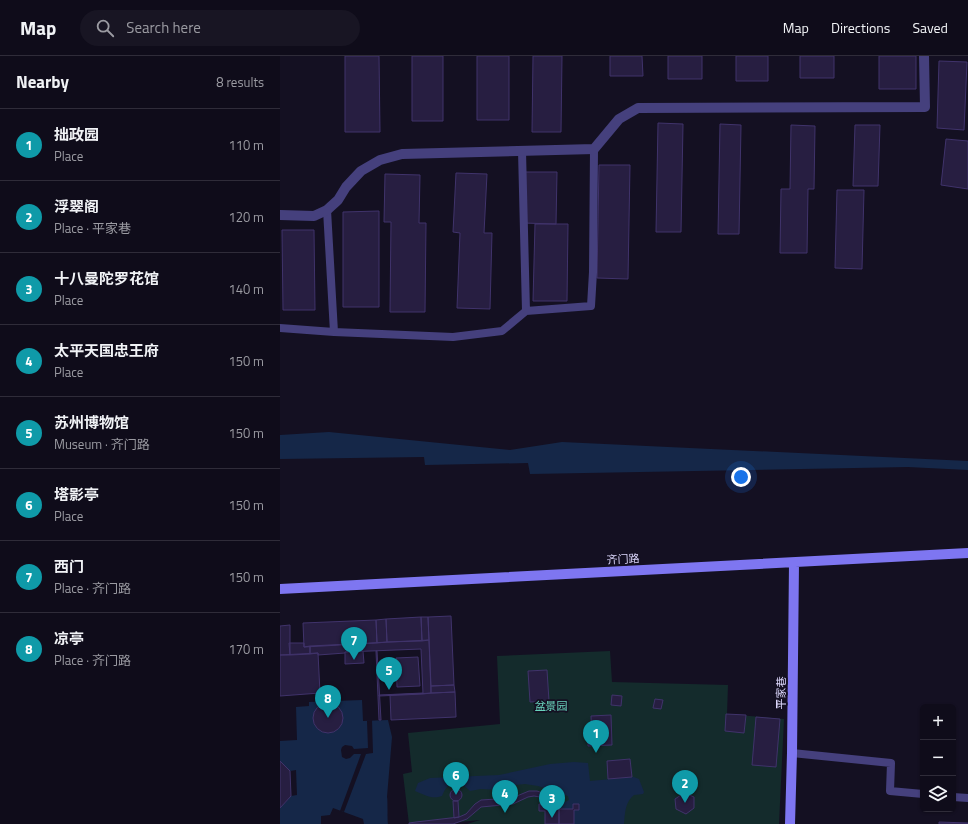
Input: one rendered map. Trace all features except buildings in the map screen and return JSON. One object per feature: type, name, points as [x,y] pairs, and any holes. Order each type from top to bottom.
[{"type":"main road","name":"齐门路","points":[[280,589],[968,553]]},
{"type":"main road","name":"平家巷","points":[[790,824],[794,563]]},
{"type":"street","points":[[280,216],[314,216],[327,210],[338,200],[346,187],[361,172],[380,160],[402,154],[594,149],[619,119],[638,108],[924,106],[924,56]]},
{"type":"lane","points":[[280,328],[334,332],[454,337],[502,330],[526,311],[591,306],[593,272],[594,149]]},
{"type":"lane","points":[[522,151],[526,311]]},
{"type":"lane","points":[[327,210],[334,332]]},
{"type":"lane","points":[[792,753],[890,763],[890,791],[920,794]]},
{"type":"lane","points":[[956,797],[968,798]]},
{"type":"green space","name":"盆景园","points":[[610,651],[612,682],[728,685],[727,714],[784,719],[779,824],[467,824],[480,820],[453,824],[409,824],[403,774],[412,772],[408,733],[500,724],[497,656]]},
{"type":"water","points":[[329,432],[510,450],[562,442],[968,461],[968,470],[908,467],[530,474],[528,463],[425,465],[424,457],[280,459],[280,435]]},
{"type":"water","points":[[362,700],[363,721],[388,720],[392,737],[387,797],[388,824],[364,824],[363,819],[333,808],[330,815],[321,816],[321,824],[280,824],[280,808],[291,796],[297,795],[296,770],[290,771],[280,761],[280,741],[297,740],[296,707],[309,706],[309,702]]},
{"type":"water","points":[[574,762],[588,763],[590,781],[634,777],[639,779],[644,792],[643,794],[634,795],[629,801],[626,808],[624,824],[574,824],[574,810],[579,810],[579,804],[573,804],[573,809],[559,809],[563,803],[569,800],[568,796],[538,786],[525,784],[515,785],[499,790],[481,789],[470,791],[459,783],[453,783],[447,787],[442,796],[438,797],[428,796],[415,791],[418,783],[430,778],[499,775],[550,764]]},
{"type":"pier","points":[[372,720],[373,753],[366,754],[344,812],[340,811],[361,754],[354,754],[350,758],[346,759],[342,757],[342,747],[345,745],[352,746],[354,749],[368,748],[367,721]]},
{"type":"place","name":"西门","points":[[354,660]]},
{"type":"place","name":"苏州博物馆","points":[[389,690]]},
{"type":"place","name":"凉亭","points":[[328,718]]},
{"type":"place","name":"拙政园","points":[[596,753]]},
{"type":"place","name":"塔影亭","points":[[456,795]]},
{"type":"place","name":"浮翠阁","points":[[685,803]]},
{"type":"place","name":"太平天国忠王府","points":[[505,813]]},
{"type":"place","name":"十八曼陀罗花馆","points":[[552,818]]}]
